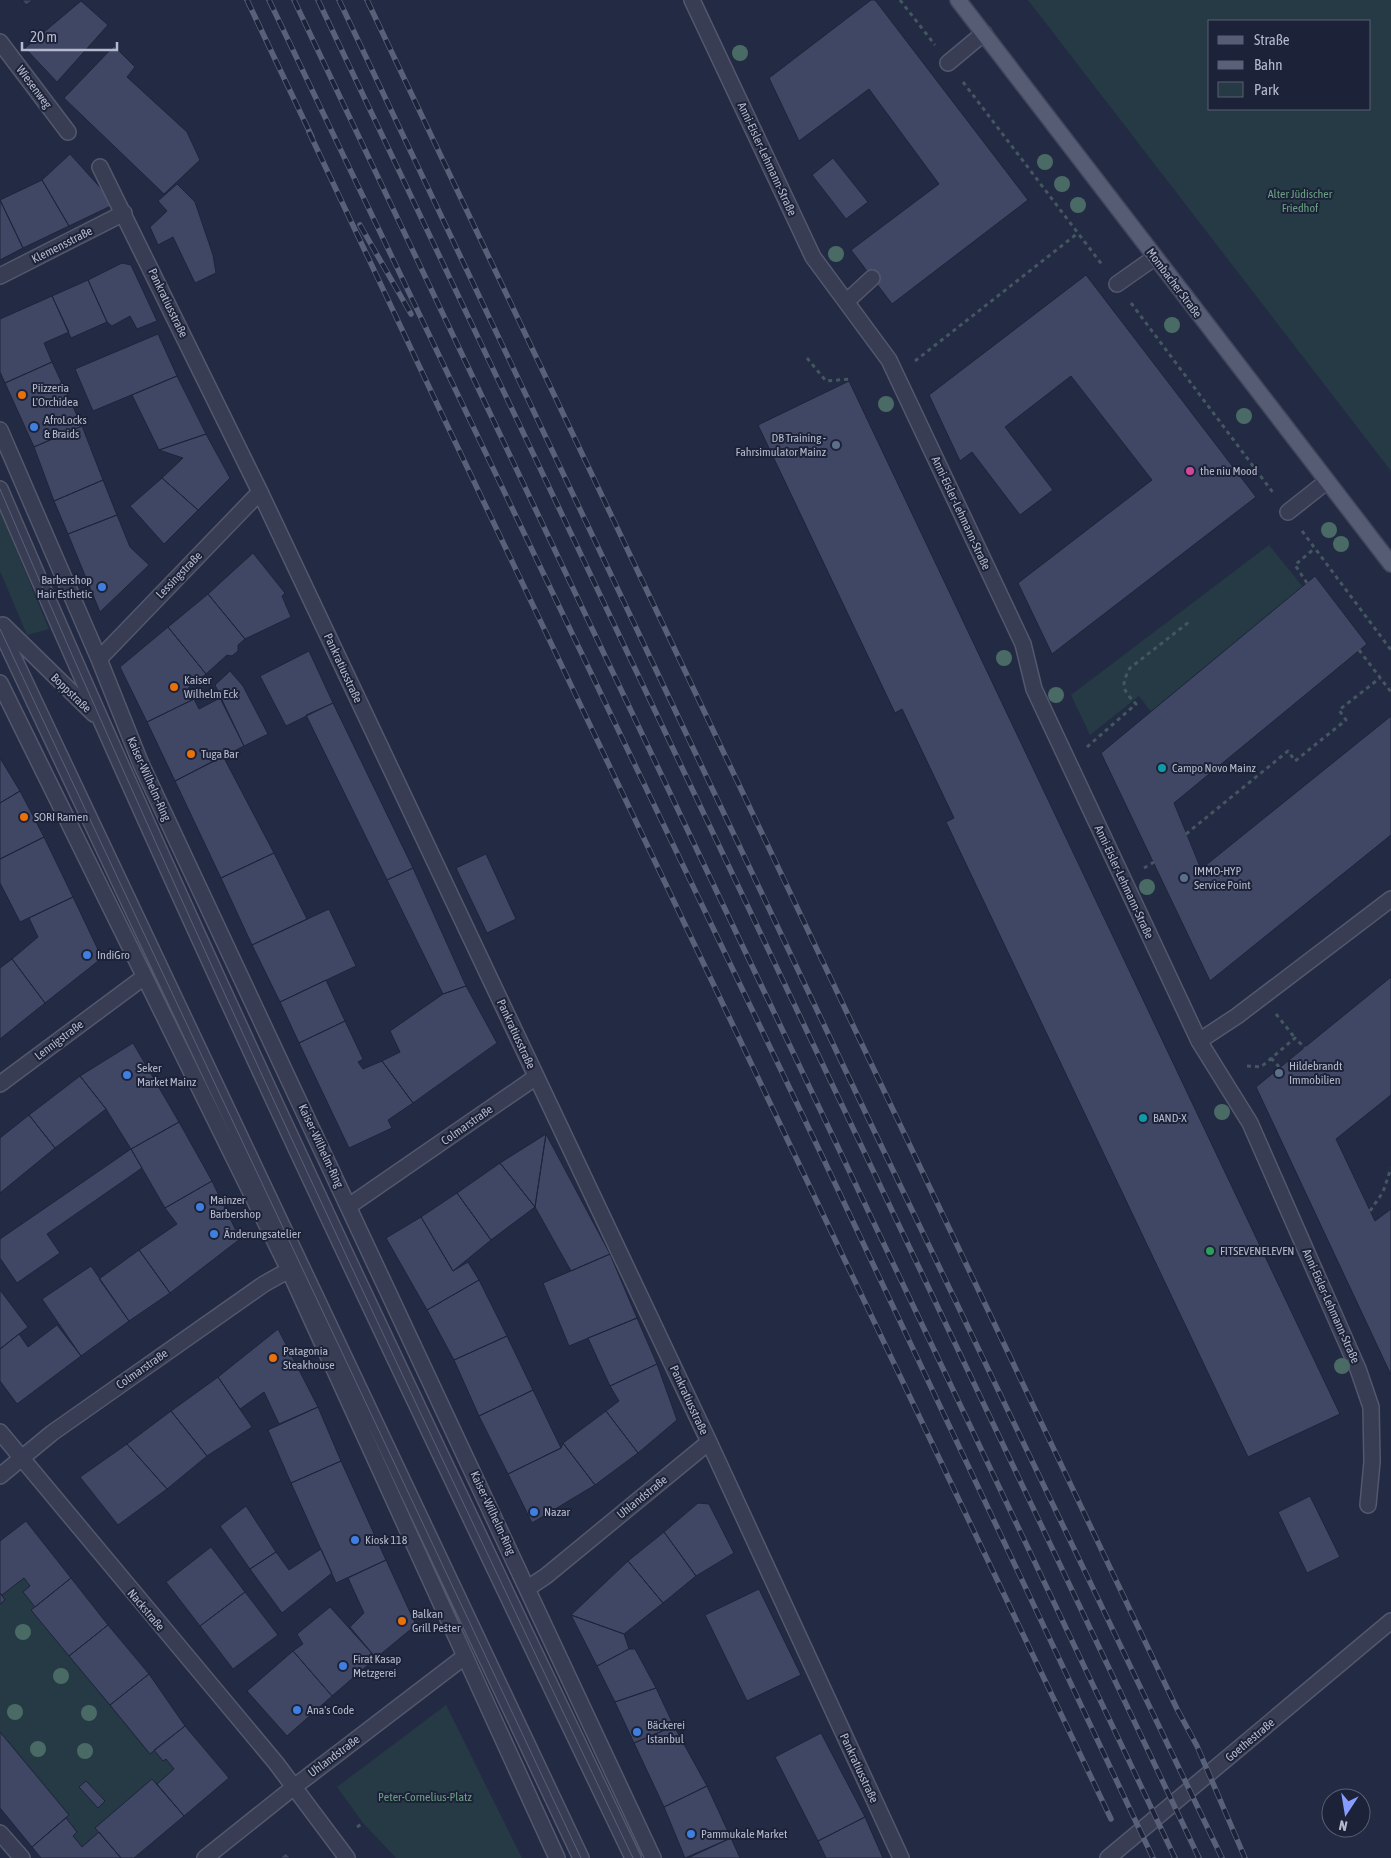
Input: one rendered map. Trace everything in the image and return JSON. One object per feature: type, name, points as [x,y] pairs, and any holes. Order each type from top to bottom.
[{"type":"main road","name":"Mombacher Straße","points":[[958,0],[1154,258],[1391,564]]},
{"type":"street","name":"Anni-Eisler-Lehmann-Straße","points":[[692,0],[813,257],[889,360],[1024,644],[1034,689],[1199,1041],[1250,1123],[1358,1369],[1371,1407],[1372,1462],[1368,1505]]},
{"type":"street","points":[[948,63],[984,34]]},
{"type":"street","name":"Wiesenweg","points":[[0,42],[68,132]]},
{"type":"street","points":[[100,167],[124,213]]},
{"type":"street","name":"Klemensstraße","points":[[0,276],[124,213]]},
{"type":"street","name":"Pankratiusstraße","points":[[124,213],[260,492],[709,1442],[901,1858]]},
{"type":"street","points":[[1117,284],[1154,258]]},
{"type":"street","points":[[846,302],[872,278]]},
{"type":"street","name":"Kaiser-Wilhelm-Ring","points":[[0,430],[100,659],[141,764],[654,1858]]},
{"type":"street","points":[[1288,512],[1326,482]]},
{"type":"street","name":"Kaiser-Wilhelm-Ring","points":[[0,489],[98,718],[334,1227],[633,1858]]},
{"type":"street","name":"Lessingstraße","points":[[100,659],[260,492]]},
{"type":"street","name":"Boppstraße","points":[[0,622],[98,718],[141,764]]},
{"type":"street","points":[[0,629],[581,1858]]},
{"type":"street","points":[[2,690],[289,1270],[556,1858]]},
{"type":"street","points":[[1199,1041],[1237,1016],[1391,899]]},
{"type":"street","name":"Lennigstraße","points":[[0,1084],[144,978]]},
{"type":"street","name":"Colmarstraße","points":[[349,1206],[536,1077]]},
{"type":"street","name":"Colmarstraße","points":[[0,1476],[101,1398],[264,1284],[289,1270]]},
{"type":"street","name":"Nackstraße","points":[[0,1432],[20,1459],[294,1787]]},
{"type":"street","name":"Uhlandstraße","points":[[528,1588],[546,1576],[709,1442]]},
{"type":"street","name":"Goethestraße","points":[[1108,1858],[1391,1621]]},
{"type":"street","name":"Uhlandstraße","points":[[205,1858],[294,1787],[464,1657]]},
{"type":"street","points":[[294,1787],[347,1858]]},
{"type":"street","points":[[0,1833],[22,1858]]},
{"type":"path","points":[[900,0],[1117,284],[1391,650]]},
{"type":"path","points":[[907,367],[1078,233]]},
{"type":"path","points":[[807,358],[826,381],[850,379]]},
{"type":"path","points":[[1307,583],[1295,565],[1315,548]]},
{"type":"path","points":[[1087,748],[1136,704],[1126,694],[1124,685],[1125,677],[1130,668],[1189,622]]},
{"type":"path","points":[[1359,650],[1391,692]]},
{"type":"path","points":[[1186,834],[1288,752],[1295,761],[1339,726],[1346,720],[1339,710],[1380,678]]},
{"type":"path","points":[[1144,868],[1154,862]]},
{"type":"path","points":[[1276,1014],[1305,1048]]},
{"type":"path","points":[[1247,1066],[1261,1067],[1295,1038]]},
{"type":"path","points":[[1271,1058],[1281,1069]]},
{"type":"path","points":[[1370,1211],[1383,1192],[1391,1168]]},
{"type":"path","points":[[357,1827],[363,1823]]},
{"type":"green space","name":"Alter Jüdischer Friedhof","points":[[1028,0],[1391,0],[1391,471]]},
{"type":"green space","points":[[0,511],[49,629],[27,635],[0,571]]},
{"type":"green space","points":[[1269,545],[1303,587],[1151,712],[1139,696],[1090,735],[1071,695]]},
{"type":"green space","points":[[24,1578],[30,1586],[23,1592],[35,1607],[31,1610],[150,1754],[154,1750],[163,1761],[166,1759],[174,1769],[157,1784],[152,1779],[95,1828],[99,1832],[82,1847],[73,1836],[77,1831],[66,1818],[69,1815],[0,1732],[0,1604],[5,1600],[2,1595]]},
{"type":"green space","name":"Peter-Cornelius-Platz","points":[[446,1705],[522,1858],[396,1858],[363,1823],[337,1787]]},
{"type":"building","points":[[22,0],[33,0],[26,5]]},
{"type":"building","points":[[871,0],[875,0],[1028,200],[892,304],[851,250],[939,184],[869,89],[799,141],[769,78]]},
{"type":"building","points":[[81,1],[108,25],[57,82],[25,48]]},
{"type":"building","points":[[114,46],[135,67],[127,77],[187,132],[200,160],[164,194],[64,98]]},
{"type":"building","points":[[70,154],[115,204],[69,226],[42,180]]},
{"type":"building","points":[[833,158],[868,202],[846,219],[812,175]]},
{"type":"building","points":[[42,180],[69,226],[23,248],[0,200]]},
{"type":"building","points":[[177,184],[195,202],[213,255],[216,273],[195,283],[173,237],[158,245],[150,227],[167,211],[158,201]]},
{"type":"building","points":[[0,200],[23,248],[0,260]]},
{"type":"building","points":[[122,263],[131,265],[157,321],[137,329],[130,316],[112,326],[107,322],[88,280]]},
{"type":"building","name":"the niu Mood","points":[[1086,275],[1256,497],[1052,654],[1018,583],[1152,480],[1071,376],[1005,427],[1053,490],[1020,515],[972,452],[960,461],[929,395]]},
{"type":"building","points":[[88,280],[107,322],[71,338],[52,296]]},
{"type":"building","points":[[52,296],[69,332],[44,343],[52,362],[5,383],[0,372],[0,319]]},
{"type":"building","points":[[158,334],[177,376],[93,411],[75,369]]},
{"type":"building","points":[[52,362],[82,426],[34,447],[5,383]]},
{"type":"building","points":[[177,376],[206,434],[159,450],[132,395]]},
{"type":"building","name":"BAND-X","points":[[849,381],[1340,1414],[1248,1457],[946,822],[954,818],[902,709],[895,713],[758,425]]},
{"type":"building","points":[[82,426],[103,480],[54,501],[34,447]]},
{"type":"building","points":[[206,434],[230,478],[198,510],[162,478],[183,458],[159,450]]},
{"type":"building","points":[[162,478],[198,510],[164,544],[130,506]]},
{"type":"building","points":[[103,480],[117,515],[68,534],[54,501]]},
{"type":"building","points":[[117,515],[130,547],[149,565],[100,612],[68,534]]},
{"type":"building","points":[[253,553],[285,593],[282,596],[291,617],[245,639],[208,594]]},
{"type":"building","name":"Campo Novo Mainz","points":[[1315,576],[1367,644],[1174,803],[1201,869],[1391,716],[1391,835],[1210,981],[1101,753]]},
{"type":"building","points":[[208,594],[245,639],[238,645],[238,651],[232,656],[227,655],[206,674],[168,627]]},
{"type":"building","points":[[168,627],[206,674],[188,688],[194,699],[147,722],[120,667]]},
{"type":"building","points":[[309,651],[333,703],[286,726],[260,676]]},
{"type":"building","points":[[230,671],[243,686],[268,734],[244,746],[215,685]]},
{"type":"building","points":[[220,698],[244,746],[175,781],[147,722],[194,699],[199,709]]},
{"type":"building","points":[[333,703],[413,868],[387,880],[306,715]]},
{"type":"building","points":[[223,756],[274,853],[221,878],[175,781]]},
{"type":"building","points":[[0,758],[20,791],[0,803]]},
{"type":"building","points":[[20,791],[44,837],[0,859],[0,803]]},
{"type":"building","points":[[44,837],[73,897],[20,922],[0,883],[0,859]]},
{"type":"building","points":[[274,853],[307,919],[252,945],[221,878]]},
{"type":"building","points":[[486,854],[516,919],[487,933],[456,868]]},
{"type":"building","points":[[413,868],[466,986],[443,994],[387,880]]},
{"type":"building","points":[[73,897],[102,958],[45,1003],[12,959],[38,937],[29,918]]},
{"type":"building","points":[[329,909],[356,966],[280,1002],[252,945]]},
{"type":"building","points":[[12,959],[45,1003],[0,1039],[0,968]]},
{"type":"building","points":[[1391,977],[1391,1095],[1336,1139],[1375,1221],[1391,1209],[1391,1375],[1256,1087]]},
{"type":"building","points":[[326,980],[345,1021],[299,1043],[280,1002]]},
{"type":"building","points":[[466,986],[497,1043],[413,1103],[382,1061],[400,1052],[390,1031],[443,994]]},
{"type":"building","points":[[345,1021],[363,1059],[358,1062],[363,1069],[382,1061],[413,1103],[388,1120],[392,1128],[349,1148],[299,1043]]},
{"type":"building","points":[[133,1043],[179,1122],[131,1149],[106,1109],[80,1076]]},
{"type":"building","points":[[80,1076],[106,1109],[55,1148],[29,1115]]},
{"type":"building","points":[[29,1115],[55,1148],[0,1193],[0,1138]]},
{"type":"building","points":[[179,1122],[212,1181],[165,1208],[131,1149]]},
{"type":"building","points":[[546,1134],[610,1254],[571,1271],[535,1207]]},
{"type":"building","points":[[546,1134],[535,1207],[500,1163]]},
{"type":"building","points":[[131,1149],[142,1168],[47,1234],[60,1253],[17,1283],[0,1258],[0,1239]]},
{"type":"building","points":[[500,1163],[535,1207],[491,1240],[457,1193]]},
{"type":"building","points":[[212,1181],[240,1239],[170,1293],[139,1250],[177,1224],[165,1208]]},
{"type":"building","points":[[457,1193],[491,1240],[453,1271],[421,1217]]},
{"type":"building","points":[[421,1217],[453,1271],[468,1262],[479,1280],[427,1310],[386,1238]]},
{"type":"building","points":[[139,1250],[170,1293],[129,1321],[99,1279]]},
{"type":"building","points":[[610,1254],[637,1318],[569,1346],[543,1283]]},
{"type":"building","points":[[91,1266],[129,1321],[81,1356],[42,1299]]},
{"type":"building","points":[[479,1280],[507,1336],[454,1360],[427,1310]]},
{"type":"building","points":[[0,1290],[28,1327],[0,1349]]},
{"type":"building","points":[[637,1318],[657,1364],[610,1386],[588,1338]]},
{"type":"building","points":[[57,1325],[81,1356],[17,1404],[0,1381],[0,1349],[19,1334],[28,1347]]},
{"type":"building","points":[[278,1329],[318,1407],[279,1424],[264,1392],[240,1409],[218,1377]]},
{"type":"building","points":[[507,1336],[533,1390],[479,1416],[454,1360]]},
{"type":"building","points":[[657,1364],[677,1420],[638,1453],[606,1411],[619,1401],[610,1386]]},
{"type":"building","points":[[218,1377],[252,1427],[207,1456],[171,1411]]},
{"type":"building","points":[[533,1390],[561,1448],[508,1474],[479,1416]]},
{"type":"building","points":[[318,1407],[341,1461],[291,1483],[268,1430]]},
{"type":"building","points":[[171,1411],[207,1456],[167,1489],[127,1444]]},
{"type":"building","points":[[606,1411],[638,1453],[595,1485],[563,1443]]},
{"type":"building","points":[[563,1443],[595,1485],[532,1523],[508,1474],[561,1448]]},
{"type":"building","points":[[127,1444],[167,1489],[118,1525],[80,1477]]},
{"type":"building","points":[[341,1461],[386,1560],[336,1583],[291,1483]]},
{"type":"building","points":[[1310,1496],[1340,1557],[1307,1573],[1278,1512]]},
{"type":"building","points":[[698,1503],[709,1504],[734,1553],[696,1576],[664,1532]]},
{"type":"building","points":[[246,1506],[276,1552],[250,1569],[220,1526]]},
{"type":"building","points":[[26,1521],[71,1578],[35,1607],[23,1592],[30,1586],[24,1578],[2,1595],[0,1593],[0,1541]]},
{"type":"building","points":[[664,1532],[696,1576],[663,1603],[628,1561]]},
{"type":"building","points":[[211,1547],[245,1592],[200,1626],[166,1582]]},
{"type":"building","points":[[321,1549],[332,1573],[282,1613],[250,1569],[276,1552],[289,1570]]},
{"type":"building","points":[[386,1560],[416,1625],[376,1658],[350,1627],[364,1613],[348,1578]]},
{"type":"building","points":[[628,1561],[663,1603],[624,1634],[571,1615]]},
{"type":"building","points":[[71,1578],[108,1625],[69,1656],[31,1610]]},
{"type":"building","points":[[759,1589],[801,1675],[747,1701],[705,1615]]},
{"type":"building","points":[[245,1592],[278,1635],[233,1669],[200,1626]]},
{"type":"building","points":[[0,1593],[5,1600],[0,1604]]},
{"type":"building","points":[[330,1607],[376,1658],[332,1696],[293,1651],[303,1644],[297,1634]]},
{"type":"building","points":[[571,1615],[624,1634],[629,1649],[597,1666]]},
{"type":"building","points":[[108,1625],[149,1674],[110,1705],[69,1656]]},
{"type":"building","points":[[629,1649],[635,1649],[656,1688],[615,1702],[597,1666]]},
{"type":"building","points":[[293,1651],[332,1696],[287,1736],[247,1691]]},
{"type":"building","points":[[149,1674],[185,1726],[150,1754],[110,1705]]},
{"type":"building","points":[[656,1688],[674,1726],[634,1743],[615,1702]]},
{"type":"building","points":[[185,1726],[229,1778],[184,1816],[157,1784],[174,1769],[166,1759],[163,1761],[154,1750]]},
{"type":"building","points":[[674,1726],[707,1786],[664,1807],[634,1743]]},
{"type":"building","points":[[0,1732],[69,1815],[32,1847],[0,1808]]},
{"type":"building","points":[[821,1733],[865,1817],[818,1841],[775,1757]]},
{"type":"building","points":[[152,1779],[184,1816],[134,1858],[121,1858],[95,1828]]},
{"type":"building","points":[[86,1781],[105,1801],[98,1808],[79,1787]]},
{"type":"building","points":[[707,1786],[731,1838],[685,1858],[664,1807]]},
{"type":"building","points":[[865,1817],[883,1858],[826,1858],[818,1841]]},
{"type":"building","points":[[66,1818],[77,1832],[73,1836],[82,1847],[99,1832],[121,1858],[41,1858],[32,1847]]},
{"type":"building","points":[[731,1838],[740,1858],[688,1858]]},
{"type":"building","points":[[286,1853],[290,1858],[280,1858]]},
{"type":"tram line","points":[[0,489],[152,834],[309,1177],[633,1858]]},
{"type":"tram line","points":[[0,629],[581,1858]]},
{"type":"railway","points":[[247,0],[312,137]]},
{"type":"railway","points":[[269,0],[823,1158],[1153,1858]]},
{"type":"railway","points":[[294,0],[1175,1858]]},
{"type":"railway","points":[[318,0],[1199,1858]]},
{"type":"railway","points":[[339,0],[878,1139],[1222,1858]]},
{"type":"railway","points":[[367,0],[1177,1709],[1197,1746],[1245,1858]]},
{"type":"railway","points":[[309,132],[1111,1819]]},
{"type":"railway","points":[[360,225],[411,314]]},
{"type":"place","name":"Piizzeria L'Orchidea","points":[[22,395]]},
{"type":"place","name":"AfroLocks & Braids","points":[[34,427]]},
{"type":"place","name":"DB Training - Fahrsimulator Mainz","points":[[836,445]]},
{"type":"place","name":"the niu Mood","points":[[1190,471]]},
{"type":"place","name":"Barbershop Hair Esthetic","points":[[102,587]]},
{"type":"place","name":"Kaiser Wilhelm Eck","points":[[174,687]]},
{"type":"place","name":"Tuga Bar","points":[[191,754]]},
{"type":"place","name":"Campo Novo Mainz","points":[[1162,768]]},
{"type":"place","name":"SORI Ramen","points":[[24,817]]},
{"type":"place","name":"IMMO-HYP Service Point","points":[[1184,878]]},
{"type":"place","name":"IndiGro","points":[[87,955]]},
{"type":"place","name":"Hildebrandt Immobilien","points":[[1279,1073]]},
{"type":"place","name":"Seker Market Mainz","points":[[127,1075]]},
{"type":"place","name":"BAND-X","points":[[1143,1118]]},
{"type":"place","name":"Mainzer Barbershop","points":[[200,1207]]},
{"type":"place","name":"Änderungsatelier","points":[[214,1234]]},
{"type":"place","name":"FITSEVENELEVEN","points":[[1210,1251]]},
{"type":"place","name":"Patagonia Steakhouse","points":[[273,1358]]},
{"type":"place","name":"Nazar","points":[[534,1512]]},
{"type":"place","name":"Kiosk 118","points":[[355,1540]]},
{"type":"place","name":"Balkan Grill Pešter","points":[[402,1621]]},
{"type":"place","name":"Firat Kasap Metzgerei","points":[[343,1666]]},
{"type":"place","name":"Ana's Code","points":[[297,1710]]},
{"type":"place","name":"Bäckerei Istanbul","points":[[637,1732]]},
{"type":"place","name":"Pammukale Market","points":[[691,1834]]}]
